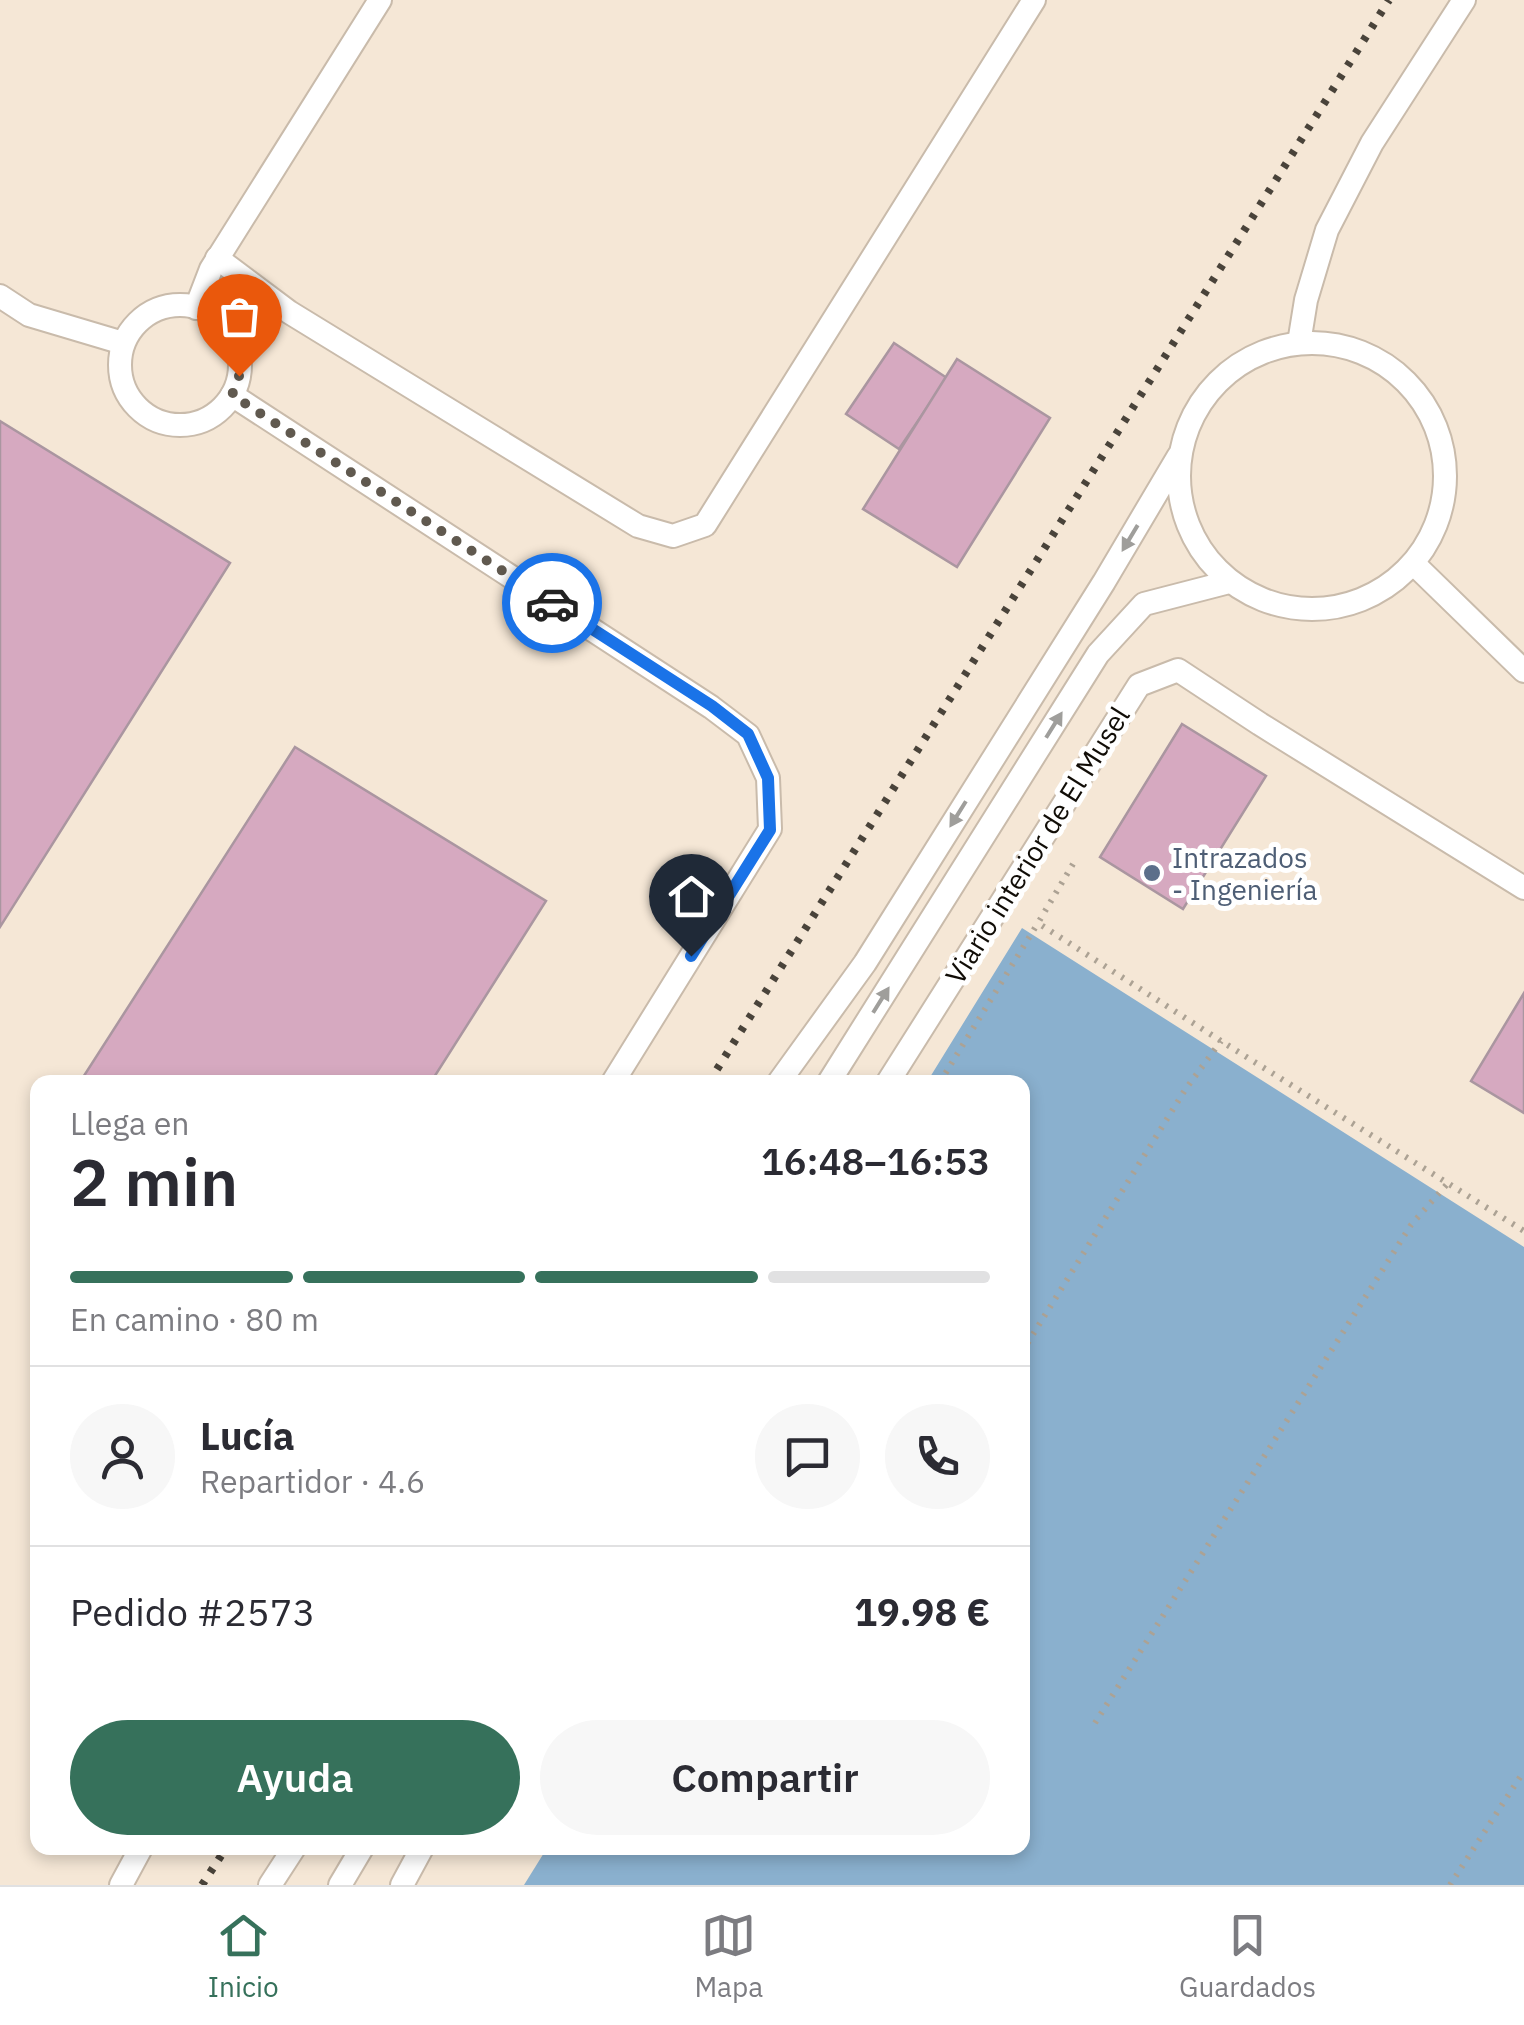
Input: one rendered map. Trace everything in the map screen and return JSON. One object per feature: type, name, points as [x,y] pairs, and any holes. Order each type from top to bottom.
[{"type":"lane","points":[[196,308],[210,269],[380,0]]},
{"type":"lane","points":[[217,258],[289,312],[605,506],[638,526],[673,536],[705,525],[1034,0]]},
{"type":"lane","points":[[1299,343],[1306,300],[1327,230],[1372,143],[1464,0]]},
{"type":"lane","points":[[0,296],[29,315],[123,343]]},
{"type":"lane","points":[[187,304],[196,308],[222,322],[234,338],[240,356],[239,376],[232,395],[219,410],[183,425],[163,423],[145,414],[122,383],[119,363],[123,343],[133,326],[148,313],[167,306],[187,304]]},
{"type":"lane","points":[[784,1075],[865,962],[1094,599],[1180,454],[1194,413],[1220,378],[1257,354],[1299,343],[1344,346],[1386,364],[1420,396],[1440,436],[1447,481],[1438,526],[1414,564],[1382,590],[1345,606],[1305,610],[1265,602],[1230,582],[1204,556],[1187,525],[1179,490],[1180,454]]},
{"type":"lane","points":[[232,395],[712,706],[748,734],[768,778],[770,830],[616,1075]]},
{"type":"lane","points":[[1414,564],[1524,671]]},
{"type":"lane","name":"Viario interior de El Musel","points":[[833,1075],[1098,654],[1144,604],[1230,582]]},
{"type":"lane","name":"Viario interior de El Musel","points":[[892,1075],[1139,684],[1178,670],[1524,888]]},
{"type":"lane","points":[[121,1885],[137,1855]]},
{"type":"lane","points":[[270,1885],[289,1855]]},
{"type":"lane","points":[[340,1885],[358,1855]]},
{"type":"lane","points":[[402,1885],[418,1855]]},
{"type":"path","points":[[944,1075],[1073,864]]},
{"type":"path","points":[[1038,922],[1524,1231]]},
{"type":"path","points":[[1030,1339],[1220,1040]]},
{"type":"path","points":[[1094,1723],[1411,1225],[1448,1183]]},
{"type":"path","points":[[1450,1885],[1524,1771]]},
{"type":"water","points":[[1022,928],[1524,1247],[1524,1885],[524,1885],[543,1855],[1030,1855],[1030,1075],[931,1075]]},
{"type":"building","points":[[894,343],[947,378],[899,449],[846,414]]},
{"type":"building","points":[[957,359],[1050,418],[957,567],[863,509]]},
{"type":"building","points":[[0,421],[230,563],[0,927]]},
{"type":"building","points":[[1182,724],[1266,776],[1183,909],[1100,857]]},
{"type":"building","points":[[295,747],[546,901],[435,1075],[84,1075]]},
{"type":"building","points":[[1524,993],[1524,1113],[1471,1081]]},
{"type":"railway","points":[[713,1075],[1389,0]]},
{"type":"railway","points":[[202,1885],[221,1855]]},
{"type":"way so far","points":[[239,376],[232,395],[552,603]]},
{"type":"place","name":"Intrazados - Ingeniería","points":[[1152,873]]},
{"type":"route","points":[[552,603],[712,706],[748,734],[768,778],[770,830],[691,956]]}]
